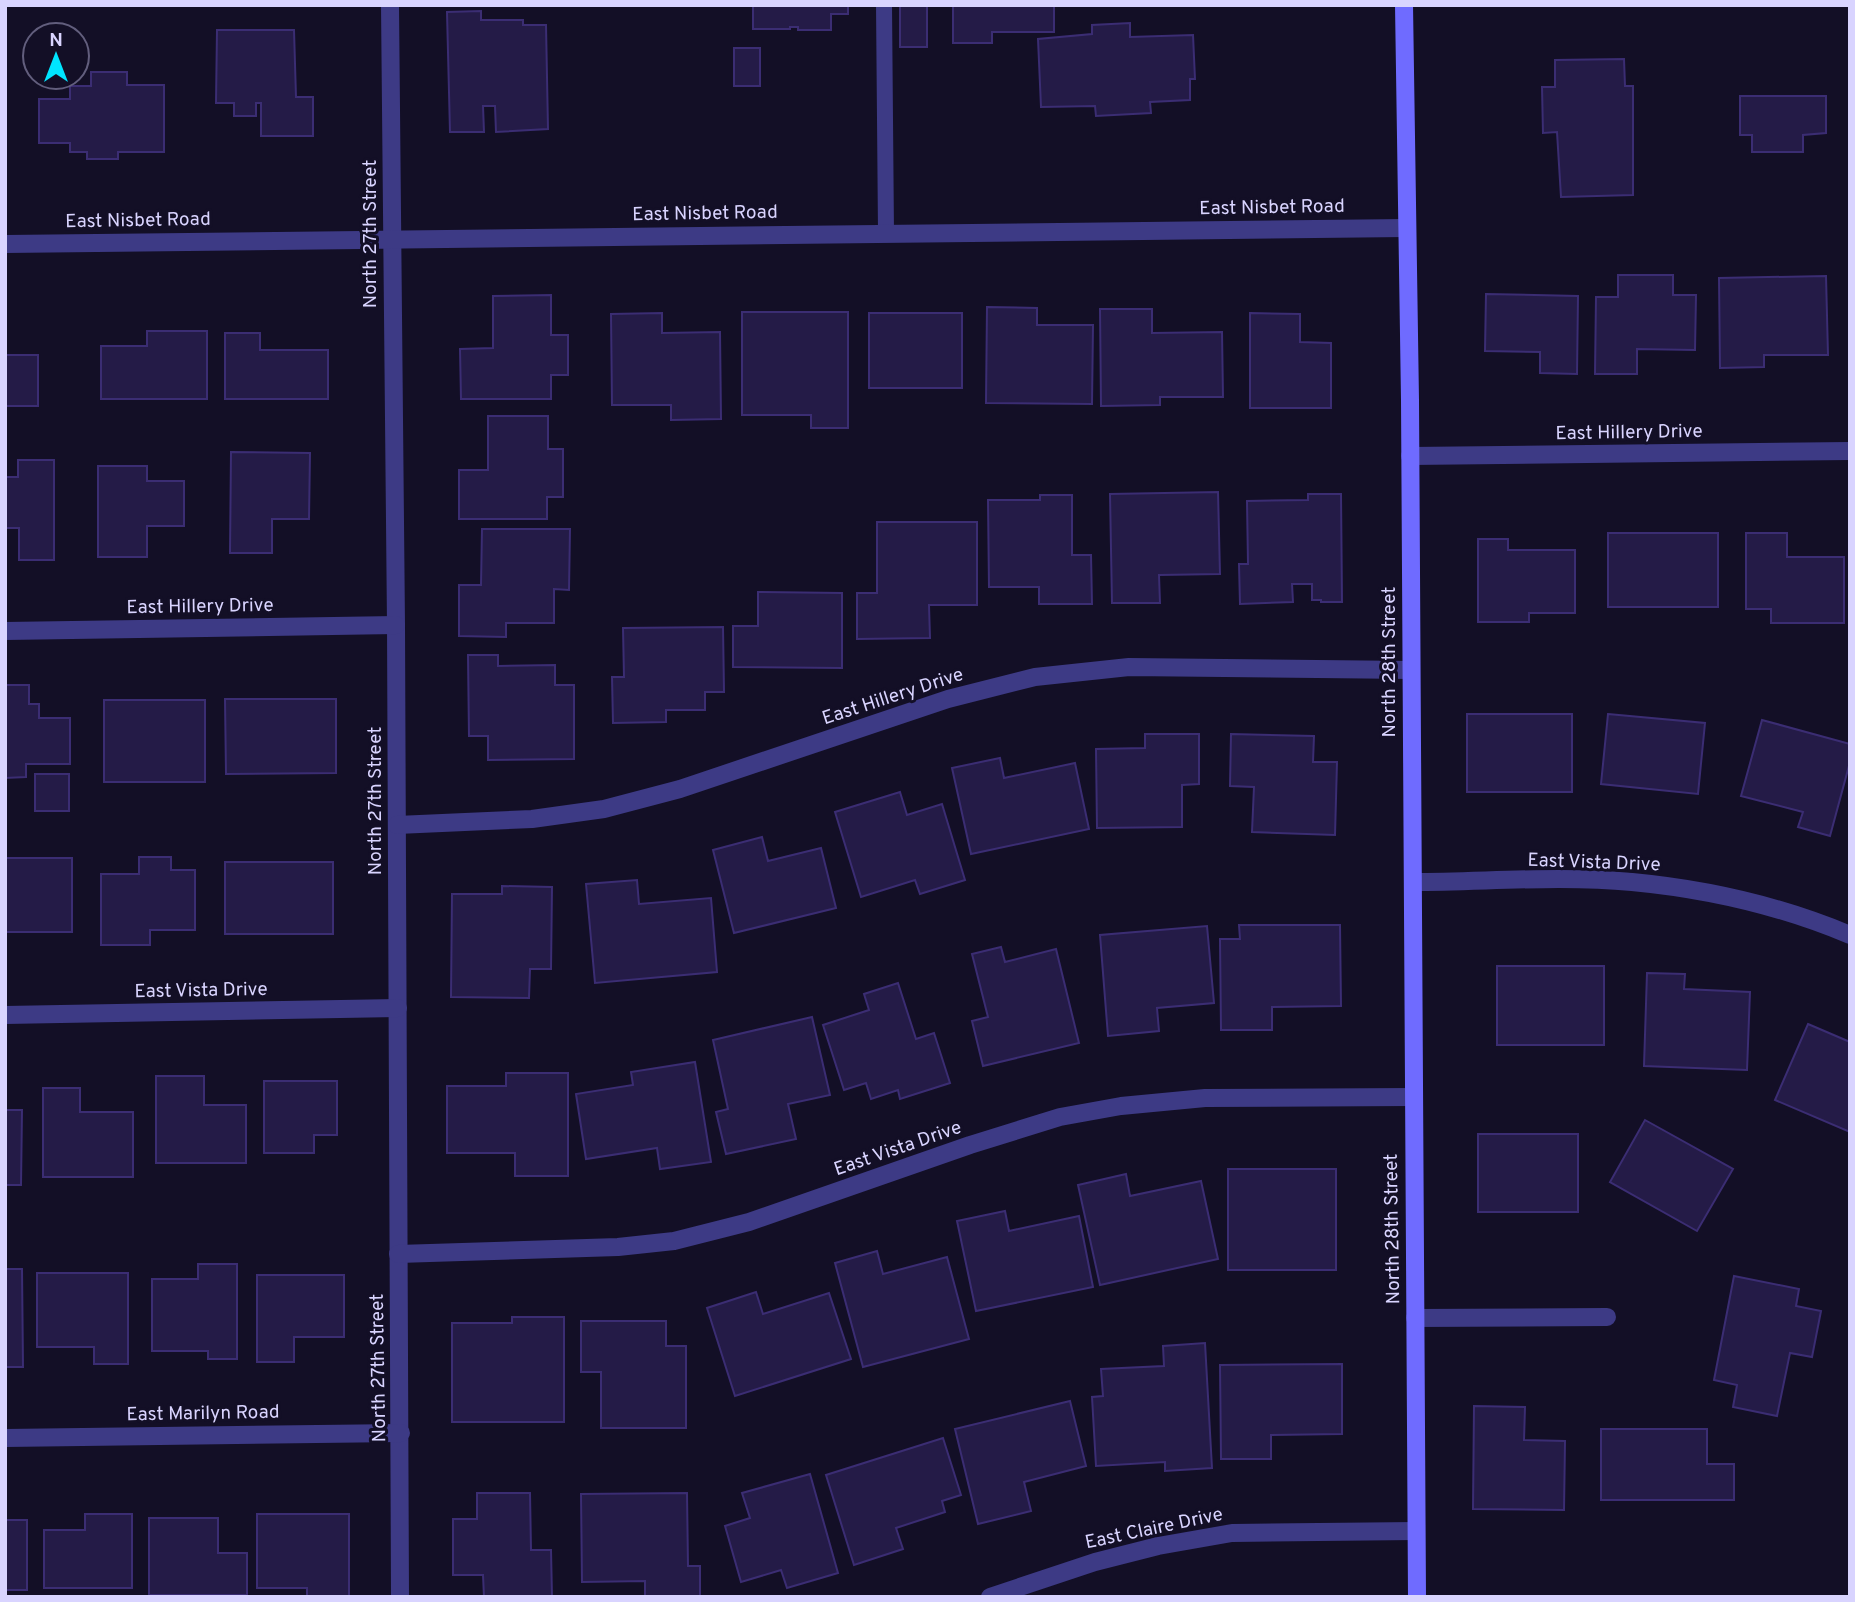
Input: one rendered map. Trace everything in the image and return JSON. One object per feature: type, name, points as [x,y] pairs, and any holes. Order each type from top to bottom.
[{"type":"street","name":"North 27th Street","points":[[390,5],[396,625],[400,1597]]},
{"type":"street","name":"North 28th Street","points":[[1404,5],[1410,456],[1417,1597]]},
{"type":"street","name":"East Nisbet Road","points":[[5,244],[1406,228]]},
{"type":"street","name":"East Hillery Drive","points":[[1410,456],[1850,451]]},
{"type":"street","name":"East Hillery Drive","points":[[5,631],[396,625]]},
{"type":"street","name":"East Hillery Drive","points":[[397,825],[532,819],[604,810],[680,789],[948,699],[1035,677],[1129,667],[1411,670]]},
{"type":"street","name":"East Vista Drive","points":[[1413,883],[1575,880],[1665,886],[1763,906],[1821,923],[1850,936]]},
{"type":"street","name":"East Vista Drive","points":[[5,1015],[398,1008]]},
{"type":"street","name":"East Vista Drive","points":[[398,1254],[618,1247],[674,1241],[750,1222],[1060,1117],[1121,1106],[1205,1098],[1412,1097]]},
{"type":"street","name":"North 28th Street","points":[[1415,1318],[1607,1317]]},
{"type":"street","name":"East Marilyn Road","points":[[5,1438],[401,1433]]},
{"type":"street","name":"East Claire Drive","points":[[1000,1595],[1095,1562],[1158,1546],[1232,1533],[1416,1531]]},
{"type":"lane","points":[[884,5],[886,233]]},
{"type":"building","points":[[753,5],[848,5],[848,14],[831,14],[831,30],[798,30],[798,27],[753,29]]},
{"type":"building","points":[[900,5],[927,5],[927,47],[900,47]]},
{"type":"building","points":[[953,5],[1054,5],[1054,32],[992,32],[992,43],[953,43]]},
{"type":"building","points":[[481,11],[481,20],[523,20],[523,25],[546,25],[548,129],[496,132],[495,106],[483,106],[484,132],[450,132],[447,12]]},
{"type":"building","points":[[1130,23],[1130,37],[1193,35],[1195,79],[1190,79],[1190,100],[1150,102],[1151,113],[1096,116],[1095,106],[1041,107],[1038,39],[1092,34],[1092,25]]},
{"type":"building","points":[[217,30],[294,30],[296,97],[313,97],[313,136],[261,136],[261,103],[256,103],[256,116],[234,116],[234,103],[216,103]]},
{"type":"building","points":[[734,48],[760,48],[760,86],[734,86]]},
{"type":"building","points":[[1624,59],[1625,86],[1633,86],[1633,195],[1561,197],[1557,132],[1543,133],[1542,87],[1555,87],[1555,60]]},
{"type":"building","points":[[91,72],[127,72],[127,85],[164,85],[164,152],[118,152],[118,159],[87,159],[87,152],[70,152],[70,143],[39,143],[39,99],[70,99],[70,91],[91,91]]},
{"type":"building","points":[[1740,96],[1826,96],[1826,133],[1803,135],[1803,152],[1752,152],[1752,135],[1740,135]]},
{"type":"building","points":[[1618,275],[1673,275],[1673,295],[1696,295],[1695,350],[1637,349],[1637,374],[1595,374],[1596,297],[1618,297]]},
{"type":"building","points":[[1826,276],[1828,355],[1764,355],[1764,367],[1720,368],[1719,278]]},
{"type":"building","points":[[1486,294],[1578,296],[1577,374],[1540,373],[1540,352],[1485,351]]},
{"type":"building","points":[[551,295],[551,335],[568,335],[568,375],[551,375],[551,399],[461,399],[460,349],[493,348],[493,296]]},
{"type":"building","points":[[987,307],[1037,308],[1037,325],[1093,325],[1092,404],[986,403]]},
{"type":"building","points":[[1100,309],[1152,309],[1152,333],[1222,332],[1223,397],[1160,397],[1160,405],[1101,406]]},
{"type":"building","points":[[742,312],[848,312],[848,428],[811,428],[811,415],[742,415]]},
{"type":"building","points":[[662,313],[662,333],[720,332],[721,419],[671,420],[671,405],[612,405],[611,314]]},
{"type":"building","points":[[869,313],[962,313],[962,388],[869,388]]},
{"type":"building","points":[[1250,313],[1300,314],[1300,342],[1331,343],[1331,408],[1250,408]]},
{"type":"building","points":[[147,331],[207,331],[207,399],[101,399],[101,346],[147,346]]},
{"type":"building","points":[[225,333],[260,333],[260,350],[328,350],[328,399],[225,399]]},
{"type":"building","points":[[5,355],[38,355],[38,406],[5,406]]},
{"type":"building","points":[[488,416],[548,416],[548,449],[563,449],[563,497],[547,497],[547,519],[459,519],[459,470],[488,470]]},
{"type":"building","points":[[231,452],[310,453],[309,519],[272,519],[272,553],[230,553]]},
{"type":"building","points":[[18,460],[54,460],[54,560],[19,560],[19,528],[5,528],[5,477],[18,477]]},
{"type":"building","points":[[98,466],[147,466],[147,481],[184,481],[184,526],[147,526],[147,557],[98,557]]},
{"type":"building","points":[[1218,492],[1220,574],[1159,575],[1160,603],[1112,603],[1110,494]]},
{"type":"building","points":[[1308,494],[1341,494],[1342,602],[1312,600],[1312,584],[1292,584],[1293,602],[1240,604],[1239,564],[1248,564],[1247,501],[1308,500]]},
{"type":"building","points":[[1040,495],[1072,495],[1072,555],[1091,555],[1092,604],[1039,604],[1039,587],[989,587],[988,500],[1040,500]]},
{"type":"building","points":[[877,522],[977,522],[977,605],[929,605],[930,638],[857,639],[857,593],[877,593]]},
{"type":"building","points":[[482,529],[570,529],[569,590],[554,589],[554,623],[506,623],[506,637],[459,636],[459,585],[481,585]]},
{"type":"building","points":[[1608,533],[1718,533],[1718,607],[1608,607]]},
{"type":"building","points":[[1746,533],[1787,533],[1787,557],[1844,557],[1844,623],[1771,623],[1771,609],[1746,609]]},
{"type":"building","points":[[1478,539],[1508,539],[1508,550],[1575,550],[1575,613],[1529,613],[1529,622],[1478,622]]},
{"type":"building","points":[[758,592],[842,593],[842,668],[733,667],[733,626],[758,626]]},
{"type":"building","points":[[723,627],[724,692],[705,692],[705,710],[666,710],[666,722],[613,723],[612,677],[624,677],[623,628]]},
{"type":"building","points":[[468,655],[498,655],[498,666],[555,665],[555,685],[574,685],[574,759],[488,760],[488,736],[469,736]]},
{"type":"building","points":[[5,685],[29,685],[29,704],[39,704],[39,718],[70,718],[70,764],[26,764],[26,777],[5,778]]},
{"type":"building","points":[[225,699],[336,699],[336,773],[226,774]]},
{"type":"building","points":[[104,700],[205,700],[205,782],[104,782]]},
{"type":"building","points":[[1467,714],[1572,714],[1572,792],[1467,792]]},
{"type":"building","points":[[1608,714],[1705,723],[1698,794],[1601,784]]},
{"type":"building","points":[[1762,720],[1850,744],[1850,762],[1830,836],[1798,827],[1803,812],[1741,796]]},
{"type":"building","points":[[1145,734],[1199,734],[1199,784],[1182,785],[1182,827],[1097,828],[1096,749],[1145,748]]},
{"type":"building","points":[[1231,734],[1314,736],[1313,762],[1337,762],[1335,835],[1252,832],[1254,787],[1230,786]]},
{"type":"building","points":[[1000,758],[1004,778],[1075,763],[1089,829],[971,854],[952,768]]},
{"type":"building","points":[[35,774],[69,774],[69,811],[35,811]]},
{"type":"building","points":[[900,792],[907,815],[942,804],[965,880],[920,894],[915,880],[861,897],[835,812]]},
{"type":"building","points":[[762,837],[768,861],[821,848],[836,908],[734,933],[713,850]]},
{"type":"building","points":[[139,857],[171,857],[171,870],[195,870],[195,930],[150,930],[150,945],[101,945],[101,874],[139,874]]},
{"type":"building","points":[[5,858],[72,858],[72,932],[5,932]]},
{"type":"building","points":[[225,862],[333,862],[333,934],[225,934]]},
{"type":"building","points":[[637,880],[639,904],[711,898],[717,972],[595,983],[586,884]]},
{"type":"building","points":[[502,886],[552,887],[551,969],[530,969],[529,998],[451,997],[452,894],[502,894]]},
{"type":"building","points":[[1239,925],[1340,925],[1341,1006],[1272,1007],[1272,1030],[1221,1030],[1220,939],[1240,939]]},
{"type":"building","points":[[1207,926],[1214,1003],[1157,1008],[1159,1031],[1108,1036],[1100,935]]},
{"type":"building","points":[[1001,947],[1005,962],[1056,949],[1079,1043],[983,1066],[972,1021],[988,1017],[972,954]]},
{"type":"building","points":[[1497,966],[1604,966],[1604,1045],[1497,1045]]},
{"type":"building","points":[[1647,973],[1685,974],[1684,989],[1750,992],[1747,1070],[1644,1066]]},
{"type":"building","points":[[898,983],[916,1039],[934,1033],[950,1083],[900,1099],[898,1090],[871,1099],[866,1083],[844,1090],[823,1025],[869,1010],[864,994]]},
{"type":"building","points":[[812,1017],[830,1095],[788,1104],[796,1139],[726,1154],[716,1112],[728,1109],[713,1040]]},
{"type":"building","points":[[1808,1024],[1850,1042],[1850,1132],[1775,1100]]},
{"type":"building","points":[[695,1062],[711,1162],[660,1169],[657,1148],[586,1159],[576,1094],[633,1085],[631,1072]]},
{"type":"building","points":[[506,1073],[568,1073],[568,1176],[515,1176],[515,1153],[447,1153],[447,1086],[506,1086]]},
{"type":"building","points":[[156,1076],[204,1076],[204,1105],[246,1105],[246,1163],[156,1163]]},
{"type":"building","points":[[264,1081],[337,1081],[337,1135],[314,1135],[314,1153],[264,1153]]},
{"type":"building","points":[[43,1088],[80,1088],[80,1112],[133,1112],[133,1177],[43,1177]]},
{"type":"building","points":[[5,1110],[22,1110],[21,1185],[5,1185]]},
{"type":"building","points":[[1645,1120],[1733,1169],[1697,1231],[1610,1182]]},
{"type":"building","points":[[1478,1134],[1578,1134],[1578,1212],[1478,1212]]},
{"type":"building","points":[[1228,1169],[1336,1169],[1336,1270],[1228,1270]]},
{"type":"building","points":[[1126,1174],[1130,1196],[1201,1181],[1218,1259],[1100,1285],[1078,1185]]},
{"type":"building","points":[[1005,1211],[1009,1231],[1079,1216],[1093,1287],[976,1311],[957,1221]]},
{"type":"building","points":[[877,1251],[883,1274],[947,1257],[969,1339],[863,1367],[835,1263]]},
{"type":"building","points":[[198,1264],[237,1264],[237,1359],[208,1359],[208,1351],[152,1351],[152,1279],[198,1279]]},
{"type":"building","points":[[5,1269],[22,1269],[23,1367],[5,1367]]},
{"type":"building","points":[[37,1273],[128,1273],[128,1364],[94,1364],[94,1347],[37,1347]]},
{"type":"building","points":[[257,1275],[344,1275],[344,1337],[294,1337],[294,1362],[257,1362]]},
{"type":"building","points":[[1734,1276],[1799,1289],[1796,1306],[1821,1311],[1812,1357],[1790,1353],[1777,1416],[1733,1407],[1737,1385],[1714,1380]]},
{"type":"building","points":[[756,1292],[763,1314],[829,1293],[851,1359],[735,1396],[707,1308]]},
{"type":"building","points":[[512,1317],[564,1317],[564,1422],[452,1422],[452,1323],[512,1323]]},
{"type":"building","points":[[581,1321],[666,1321],[666,1346],[686,1346],[686,1428],[601,1428],[601,1372],[581,1372]]},
{"type":"building","points":[[1205,1343],[1212,1468],[1165,1471],[1165,1462],[1096,1466],[1092,1397],[1103,1396],[1101,1369],[1164,1366],[1163,1346]]},
{"type":"building","points":[[1342,1364],[1342,1434],[1271,1435],[1271,1459],[1221,1459],[1220,1365]]},
{"type":"building","points":[[1070,1401],[1086,1466],[1024,1482],[1031,1511],[978,1524],[955,1429]]},
{"type":"building","points":[[1474,1406],[1525,1407],[1524,1440],[1565,1441],[1564,1510],[1473,1509]]},
{"type":"building","points":[[1601,1429],[1707,1429],[1707,1464],[1734,1464],[1734,1500],[1601,1500]]},
{"type":"building","points":[[943,1438],[961,1495],[942,1501],[945,1512],[896,1528],[903,1549],[854,1565],[826,1475]]},
{"type":"building","points":[[810,1474],[838,1573],[787,1588],[781,1570],[741,1582],[725,1526],[750,1518],[742,1493]]},
{"type":"building","points":[[477,1493],[530,1493],[531,1550],[551,1550],[552,1597],[484,1597],[483,1575],[453,1575],[453,1519],[477,1519]]},
{"type":"building","points":[[687,1493],[688,1566],[700,1566],[700,1597],[645,1597],[645,1581],[582,1582],[581,1494]]},
{"type":"building","points":[[85,1514],[132,1514],[132,1588],[44,1588],[44,1530],[85,1530]]},
{"type":"building","points":[[257,1514],[349,1514],[349,1597],[307,1597],[307,1588],[257,1588]]},
{"type":"building","points":[[149,1518],[218,1518],[218,1553],[247,1553],[247,1595],[149,1595]]},
{"type":"building","points":[[5,1520],[27,1520],[27,1590],[5,1590]]}]
